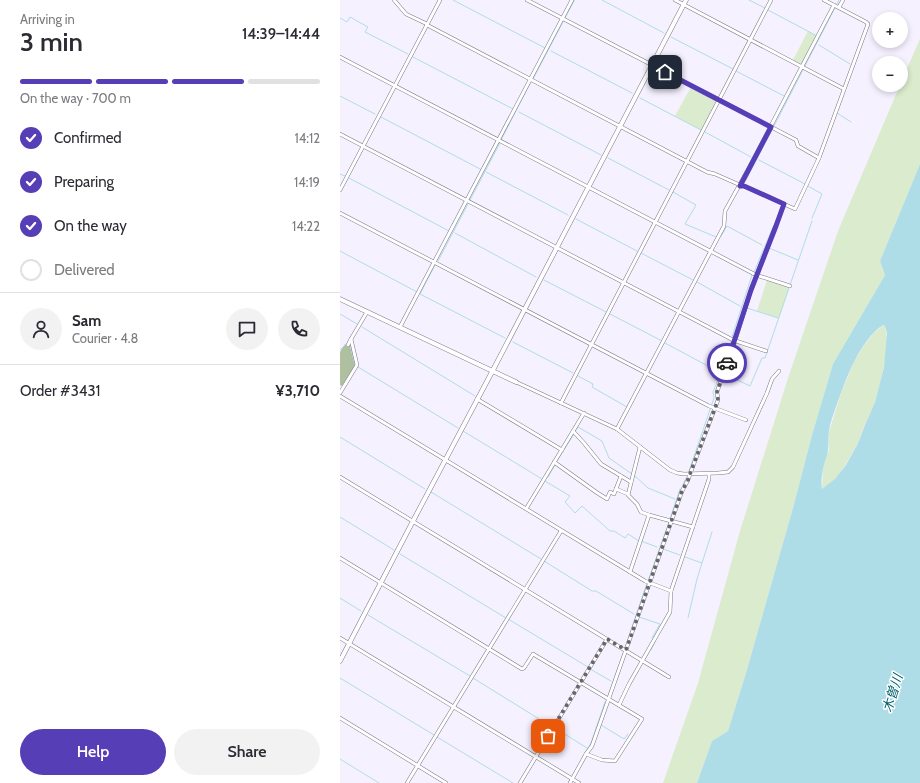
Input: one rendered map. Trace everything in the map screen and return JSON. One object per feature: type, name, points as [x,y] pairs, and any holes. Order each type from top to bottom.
[{"type":"street","points":[[394,0],[406,14],[687,162],[795,209],[819,158],[868,24],[824,0]]},
{"type":"street","points":[[340,190],[440,0]]},
{"type":"street","points":[[527,0],[796,140],[798,146],[819,158]]},
{"type":"street","points":[[400,328],[468,202],[530,79],[564,19],[572,0]]},
{"type":"street","points":[[675,0],[685,2],[750,40],[844,89]]},
{"type":"street","points":[[561,403],[771,0]]},
{"type":"street","points":[[617,429],[724,226],[725,211],[804,68],[836,6],[843,0]]},
{"type":"street","points":[[340,661],[685,2]]},
{"type":"street","points":[[340,57],[756,275],[790,286]]},
{"type":"street","points":[[340,134],[735,341],[766,352]]},
{"type":"street","points":[[570,783],[571,778],[592,746],[682,491],[688,480],[713,407],[718,400],[717,392],[756,275],[784,204]]},
{"type":"street","points":[[340,213],[713,407],[746,420]]},
{"type":"street","points":[[340,299],[617,429],[670,470],[677,473],[709,474],[728,472],[733,467],[772,379],[779,371]]},
{"type":"street","points":[[348,345],[367,312]]},
{"type":"street","points":[[340,393],[357,365],[351,339]]},
{"type":"street","points":[[340,398],[630,572],[650,583],[671,591]]},
{"type":"street","points":[[477,399],[562,450]]},
{"type":"street","points":[[526,509],[584,413]]},
{"type":"street","points":[[573,431],[601,464],[631,482]]},
{"type":"street","points":[[628,494],[640,447]]},
{"type":"street","points":[[554,462],[607,499],[610,492],[614,494],[621,476]]},
{"type":"street","points":[[619,705],[642,660],[670,612],[671,591],[709,479],[709,474]]},
{"type":"street","points":[[340,477],[669,677]]},
{"type":"street","points":[[616,489],[628,494],[641,512],[671,522],[693,527]]},
{"type":"street","points":[[630,572],[649,515]]},
{"type":"street","points":[[407,783],[560,531]]},
{"type":"street","points":[[340,558],[522,669],[533,654],[642,719],[615,761],[602,760],[586,754]]},
{"type":"street","points":[[340,638],[579,783]]},
{"type":"street","points":[[520,783],[607,639]]},
{"type":"street","points":[[340,718],[446,783]]},
{"type":"green space","points":[[808,31],[817,36],[802,64],[793,60]]},
{"type":"green space","points":[[920,39],[920,164],[880,261],[885,275],[833,364],[746,673],[728,731],[712,741],[697,783],[663,783],[698,683],[740,531],[789,375],[838,231],[897,92],[908,92],[908,66]]},
{"type":"green space","points":[[691,87],[716,101],[701,130],[675,116]]},
{"type":"green space","points":[[767,280],[789,288],[779,318],[757,311]]},
{"type":"green space","points":[[883,325],[885,326],[887,340],[886,354],[880,383],[871,413],[863,428],[859,441],[850,457],[835,479],[822,489],[823,470],[829,450],[829,432],[841,393],[854,362],[863,347],[873,334]]},
{"type":"green space","points":[[345,344],[347,347],[350,346],[355,366],[342,386],[340,385],[340,352]]},
{"type":"water","points":[[575,0],[533,80],[532,79]]},
{"type":"water","name":"木曽川","points":[[920,164],[920,783],[697,783],[712,741],[728,731],[746,673],[833,364],[885,275],[880,261]],"holes":[[[883,325],[885,326],[887,333],[884,367],[875,402],[857,445],[846,465],[835,479],[822,489],[822,476],[828,450],[832,418],[845,383],[867,340]]]},
{"type":"waterway","points":[[453,0],[545,48]]},
{"type":"waterway","points":[[602,0],[664,33]]},
{"type":"waterway","points":[[749,0],[765,8]]},
{"type":"waterway","points":[[774,126],[839,0]]},
{"type":"waterway","points":[[768,10],[817,36]]},
{"type":"waterway","points":[[340,18],[347,22],[350,17],[368,27],[365,32],[408,54]]},
{"type":"waterway","points":[[671,37],[733,69]]},
{"type":"waterway","points":[[819,45],[850,64]]},
{"type":"waterway","points":[[551,51],[632,93]]},
{"type":"waterway","points":[[413,57],[513,109]]},
{"type":"waterway","points":[[736,71],[784,96]]},
{"type":"waterway","points":[[501,140],[531,82]]},
{"type":"waterway","points":[[340,96],[375,114]]},
{"type":"waterway","points":[[640,98],[701,130]]},
{"type":"waterway","points":[[519,112],[601,155]]},
{"type":"waterway","points":[[837,113],[851,122]]},
{"type":"waterway","points":[[381,117],[482,170]]},
{"type":"waterway","points":[[746,180],[772,130]]},
{"type":"waterway","points":[[705,132],[751,157]]},
{"type":"waterway","points":[[438,261],[500,143]]},
{"type":"waterway","points":[[608,158],[669,190]]},
{"type":"waterway","points":[[759,160],[805,184]]},
{"type":"waterway","points":[[486,172],[568,215]]},
{"type":"waterway","points":[[340,174],[345,176]]},
{"type":"waterway","points":[[349,178],[449,231]]},
{"type":"waterway","points":[[808,186],[822,194],[812,218]]},
{"type":"waterway","points":[[673,192],[696,205],[685,224],[716,237]]},
{"type":"waterway","points":[[576,219],[637,251]]},
{"type":"waterway","points":[[790,285],[812,221]]},
{"type":"waterway","points":[[721,236],[727,226],[762,245]]},
{"type":"waterway","points":[[754,272],[773,227]]},
{"type":"waterway","points":[[455,233],[536,277]]},
{"type":"waterway","points":[[769,248],[798,260]]},
{"type":"waterway","points":[[340,251],[417,292]]},
{"type":"waterway","points":[[641,253],[693,280]]},
{"type":"waterway","points":[[435,265],[420,294],[505,338]]},
{"type":"waterway","points":[[732,337],[752,275]]},
{"type":"waterway","points":[[544,280],[606,312]]},
{"type":"waterway","points":[[697,282],[740,306]]},
{"type":"waterway","points":[[725,374],[750,386],[762,358],[765,358],[789,288]]},
{"type":"waterway","points":[[747,308],[778,318]]},
{"type":"waterway","points":[[340,314],[357,324]]},
{"type":"waterway","points":[[610,314],[662,341]]},
{"type":"waterway","points":[[362,327],[475,396]]},
{"type":"waterway","points":[[689,471],[714,398],[713,392],[721,373],[731,341]]},
{"type":"waterway","points":[[513,342],[573,373]]},
{"type":"waterway","points":[[665,343],[721,373]]},
{"type":"waterway","points":[[340,350],[346,344]]},
{"type":"waterway","points":[[350,345],[355,363]]},
{"type":"waterway","points":[[358,367],[458,428]]},
{"type":"waterway","points":[[578,376],[593,384],[592,387],[627,407]]},
{"type":"waterway","points":[[575,431],[578,427],[602,441],[609,458],[632,474]]},
{"type":"waterway","points":[[463,431],[542,479]]},
{"type":"waterway","points":[[557,461],[574,434]]},
{"type":"waterway","points":[[340,437],[425,489]]},
{"type":"waterway","points":[[548,477],[555,465]]},
{"type":"waterway","points":[[635,476],[648,488],[675,499]]},
{"type":"waterway","points":[[683,485],[686,478]]},
{"type":"waterway","points":[[545,481],[570,496],[565,502],[575,513],[582,506],[610,531],[614,531],[625,538],[628,534],[639,541]]},
{"type":"waterway","points":[[670,519],[680,489]]},
{"type":"waterway","points":[[431,492],[541,559]]},
{"type":"waterway","points":[[340,517],[394,550]]},
{"type":"waterway","points":[[648,581],[669,522]]},
{"type":"waterway","points":[[685,557],[702,563],[712,532]]},
{"type":"waterway","points":[[641,541],[657,547]]},
{"type":"waterway","points":[[663,549],[680,555]]},
{"type":"waterway","points":[[400,554],[506,618]]},
{"type":"waterway","points":[[544,561],[592,591],[596,591],[634,614]]},
{"type":"waterway","points":[[688,618],[702,563]]},
{"type":"waterway","points":[[625,648],[647,583]]},
{"type":"waterway","points":[[340,598],[361,611]]},
{"type":"waterway","points":[[368,615],[470,676]]},
{"type":"waterway","points":[[639,617],[660,624],[652,638]]},
{"type":"waterway","points":[[508,619],[588,667]]},
{"type":"waterway","points":[[651,650],[655,642]]},
{"type":"waterway","points":[[608,696],[624,651]]},
{"type":"waterway","points":[[645,659],[648,654]]},
{"type":"waterway","points":[[590,669],[611,681]]},
{"type":"waterway","points":[[340,678],[434,735]]},
{"type":"waterway","points":[[473,678],[552,727]]},
{"type":"waterway","points":[[586,751],[591,743],[605,702]]},
{"type":"waterway","points":[[601,725],[624,739],[628,734]]},
{"type":"waterway","points":[[555,728],[587,748]]},
{"type":"waterway","points":[[437,737],[513,783]]},
{"type":"waterway","points":[[340,759],[379,783]]},
{"type":"waterway","points":[[568,783],[575,771]]},
{"type":"way so far","points":[[548,736],[607,639],[626,650],[682,491],[688,480],[718,400],[717,392],[727,363]]},
{"type":"route","points":[[665,72],[771,127],[740,186],[744,186],[784,204],[751,290],[727,363]]}]
